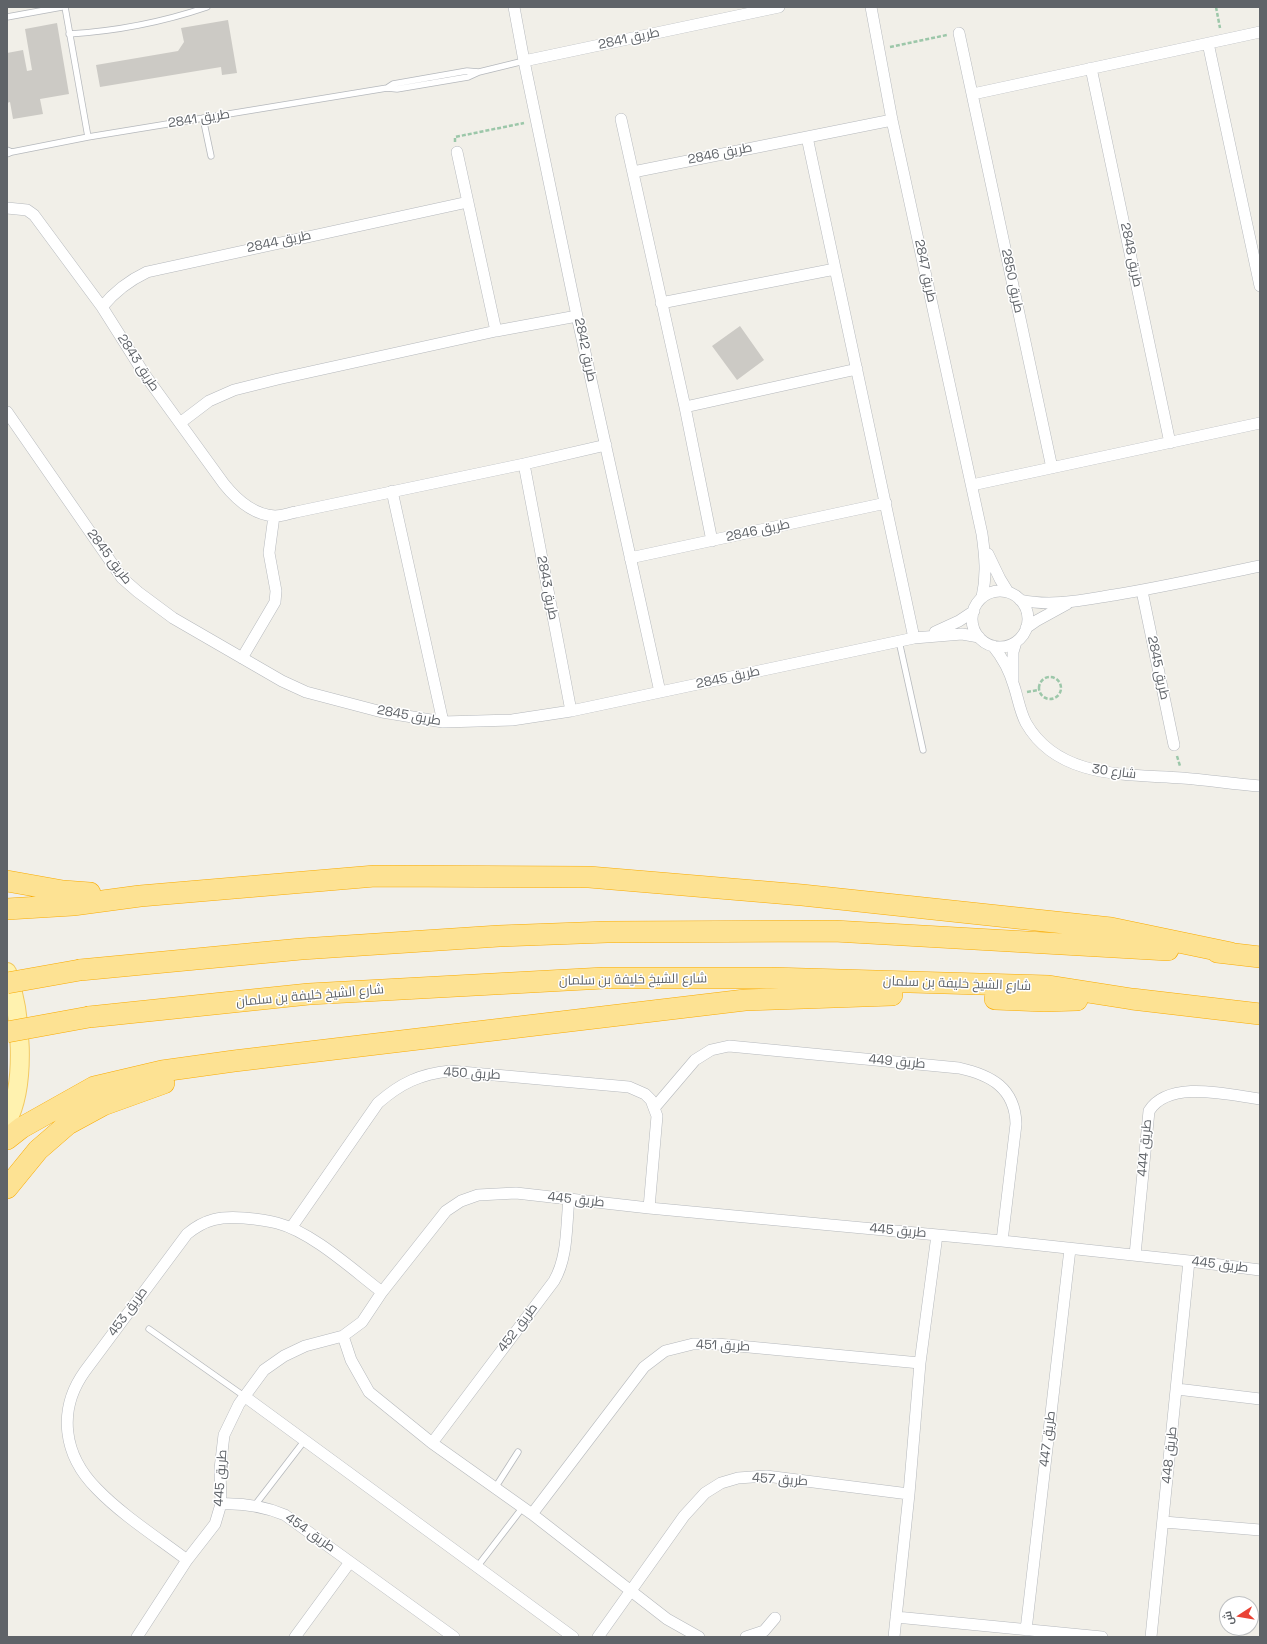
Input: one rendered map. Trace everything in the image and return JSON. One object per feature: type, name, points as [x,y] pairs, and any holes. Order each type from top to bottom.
[{"type":"highway","points":[[7,909],[73,905],[140,896],[375,876],[589,877],[802,895],[1110,928],[1231,953],[1260,957]]},
{"type":"highway","points":[[7,881],[63,891],[140,896]]},
{"type":"highway","points":[[7,983],[80,970],[309,949],[500,936],[607,932],[834,931],[1231,953]]},
{"type":"highway","name":"شارع الشيخ خليفة بن سلمان","points":[[7,1032],[89,1017],[309,994],[604,978],[771,978],[1048,986],[1132,999],[1260,1014]]},
{"type":"highway","points":[[7,1140],[21,1128],[94,1087],[162,1071],[292,1054],[745,1000],[897,995],[1044,1001],[1132,999]]},
{"type":"highway","points":[[7,1188],[38,1150],[68,1124],[103,1105],[162,1084],[292,1054]]},
{"type":"main road","points":[[7,972],[17,1012],[20,1043],[18,1080],[11,1115],[7,1122]]},
{"type":"street","name":"طريق 2842","points":[[514,7],[577,316],[660,692]]},
{"type":"street","name":"طريق 2841","points":[[524,61],[779,7]]},
{"type":"street","name":"طريق 2847","points":[[871,7],[892,120],[982,534],[986,567],[982,597]]},
{"type":"street","points":[[972,94],[1260,32]]},
{"type":"street","name":"طريق 2850","points":[[959,33],[1052,468]]},
{"type":"street","points":[[1208,43],[1260,286]]},
{"type":"street","name":"طريق 2848","points":[[1091,68],[1170,443]]},
{"type":"street","points":[[621,119],[685,407],[712,541]]},
{"type":"street","name":"طريق 2846","points":[[633,172],[892,120]]},
{"type":"street","points":[[807,137],[914,638]]},
{"type":"street","points":[[457,152],[496,331]]},
{"type":"street","name":"طريق 2844","points":[[102,307],[116,291],[131,279],[146,272],[468,202]]},
{"type":"street","name":"طريق 2843","points":[[7,208],[27,210],[34,215],[102,307],[144,375],[237,499],[257,511],[274,516]]},
{"type":"street","points":[[661,303],[836,269]]},
{"type":"street","points":[[180,424],[209,401],[234,390],[496,331],[577,316]]},
{"type":"street","points":[[685,407],[857,369]]},
{"type":"street","name":"طريق 2845","points":[[7,412],[122,578],[138,592],[173,618],[282,682],[306,692],[382,712],[443,722],[512,720],[571,711],[925,636],[962,634],[979,637]]},
{"type":"street","points":[[972,485],[1260,423]]},
{"type":"street","points":[[242,658],[275,602],[276,591],[269,553],[274,516],[524,464],[606,445]]},
{"type":"street","name":"طريق 2843","points":[[524,464],[571,711]]},
{"type":"street","points":[[392,491],[443,722]]},
{"type":"street","name":"طريق 2846","points":[[630,558],[886,503]]},
{"type":"street","name":"طريق 2847","points":[[982,534],[992,564],[1008,592]]},
{"type":"street","points":[[1020,600],[1027,613],[1026,628],[1024,633],[1016,642],[1005,646],[993,646],[979,637],[973,624],[974,611],[982,597],[995,592],[1008,592],[1020,600],[1047,603],[1072,602],[1142,591],[1260,566]]},
{"type":"street","name":"طريق 2845","points":[[1142,591],[1174,745]]},
{"type":"street","points":[[1026,628],[1072,602]]},
{"type":"street","name":"طريق 2845","points":[[925,636],[958,621],[974,611]]},
{"type":"street","name":"شارع 30","points":[[1013,684],[1013,652],[1016,642]]},
{"type":"street","name":"شارع 30","points":[[993,646],[999,653],[1013,684],[1026,723],[1040,741],[1054,754],[1072,764],[1089,770],[1119,774],[1183,778],[1260,786]]},
{"type":"street","name":"طريق 449","points":[[655,1108],[695,1060],[711,1050],[729,1046],[959,1068],[980,1074],[997,1083],[1004,1089],[1010,1097],[1016,1114],[1002,1242]]},
{"type":"street","name":"طريق 450","points":[[291,1228],[378,1103],[390,1092],[419,1077],[450,1071],[630,1087],[645,1094],[655,1108]]},
{"type":"street","name":"طريق 444","points":[[1135,1255],[1149,1111],[1153,1105],[1168,1095],[1198,1091],[1260,1098]]},
{"type":"street","points":[[649,1208],[657,1124],[655,1108]]},
{"type":"street","name":"طريق 445","points":[[137,1637],[187,1560],[215,1524],[221,1504],[220,1469],[224,1435],[239,1404],[264,1370],[284,1356],[305,1346],[343,1336],[362,1322],[382,1292],[446,1211],[461,1201],[478,1195],[516,1193],[649,1208],[1135,1255],[1260,1270]]},
{"type":"street","name":"طريق 452","points":[[432,1443],[560,1271],[563,1260],[569,1199]]},
{"type":"street","name":"طريق 453","points":[[187,1560],[108,1500],[95,1488],[85,1474],[74,1454],[67,1431],[66,1418],[70,1399],[81,1376],[179,1242],[196,1227],[206,1221],[228,1217],[264,1220],[291,1228],[311,1238],[382,1292]]},
{"type":"street","points":[[894,1637],[909,1494],[920,1364],[937,1235]]},
{"type":"street","name":"طريق 447","points":[[1026,1630],[1070,1249]]},
{"type":"street","name":"طريق 448","points":[[1151,1637],[1164,1522],[1189,1261]]},
{"type":"street","points":[[343,1336],[351,1360],[369,1392],[432,1443],[523,1507],[668,1618],[699,1637]]},
{"type":"street","name":"طريق 451","points":[[532,1514],[644,1367],[665,1350],[693,1344],[717,1344],[920,1364]]},
{"type":"street","points":[[1177,1389],[1260,1399]]},
{"type":"street","points":[[244,1396],[573,1637]]},
{"type":"street","name":"طريق 457","points":[[598,1637],[684,1516],[705,1493],[721,1483],[738,1478],[766,1476],[909,1494]]},
{"type":"street","name":"طريق 454","points":[[221,1504],[238,1503],[255,1505],[285,1515],[449,1636]]},
{"type":"street","points":[[1164,1522],[1260,1530]]},
{"type":"street","points":[[295,1637],[350,1562]]},
{"type":"street","points":[[896,1617],[1002,1632],[1026,1630],[1102,1637]]},
{"type":"street","points":[[746,1637],[764,1631],[775,1618]]},
{"type":"lane","points":[[7,17],[62,7]]},
{"type":"lane","points":[[65,7],[88,137]]},
{"type":"lane","points":[[69,34],[136,27],[207,7]]},
{"type":"lane","name":"طريق 2841","points":[[9,152],[203,118],[387,88],[397,89],[468,77],[479,72],[524,61]]},
{"type":"lane","points":[[203,118],[211,156]]},
{"type":"lane","points":[[899,641],[923,750]]},
{"type":"lane","points":[[149,1329],[244,1396]]},
{"type":"lane","points":[[255,1505],[305,1440]]},
{"type":"lane","points":[[495,1488],[518,1452]]},
{"type":"lane","points":[[478,1567],[523,1507]]},
{"type":"path","points":[[1216,7],[1222,40]]},
{"type":"path","points":[[879,49],[959,33]]},
{"type":"path","points":[[457,152],[455,137],[536,120]]},
{"type":"path","points":[[1045,678],[1055,678],[1060,686],[1060,691],[1054,698],[1044,697],[1039,690],[1041,680],[1045,678]]},
{"type":"path","points":[[1174,745],[1183,778]]},
{"type":"building","points":[[228,20],[237,73],[222,75],[221,67],[100,87],[96,65],[178,51],[184,42],[181,28]]},
{"type":"building","points":[[57,23],[69,94],[40,99],[43,114],[13,119],[10,102],[7,103],[7,53],[23,50],[27,71],[32,70],[25,29]]},
{"type":"building","points":[[740,326],[764,360],[737,380],[712,346]]}]
